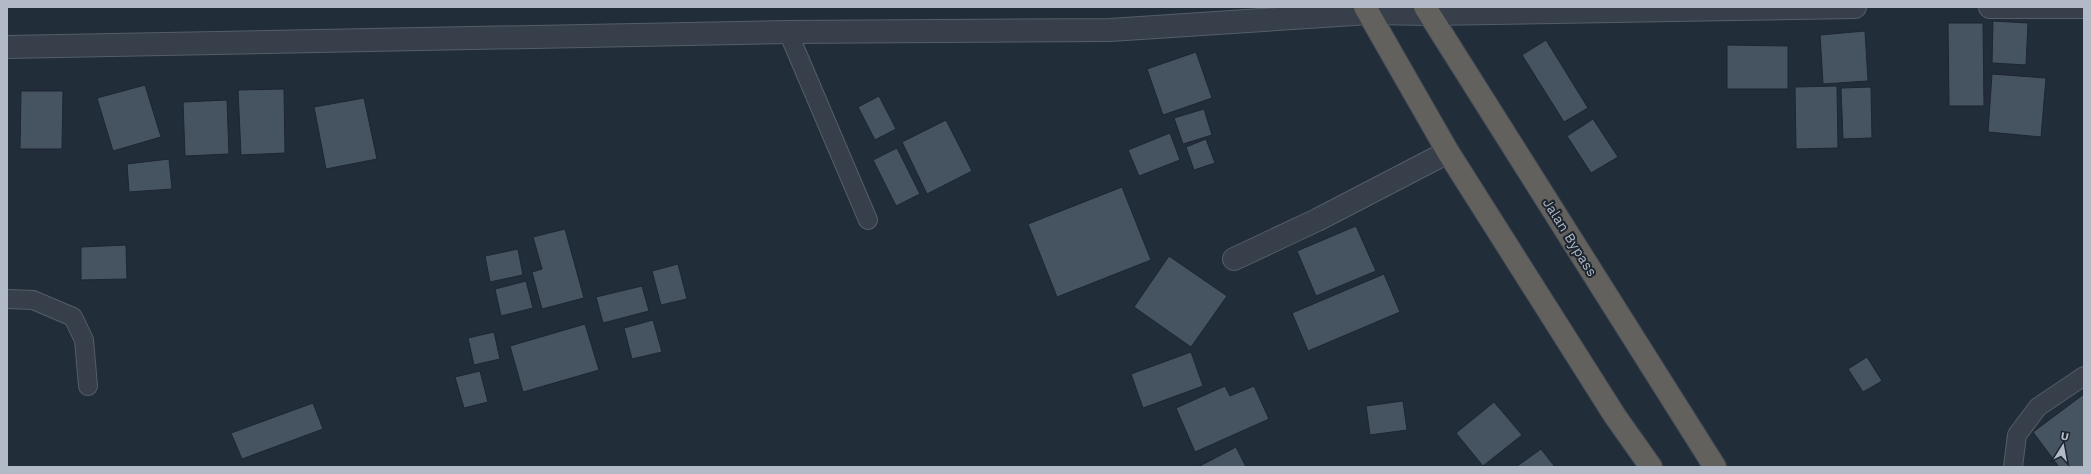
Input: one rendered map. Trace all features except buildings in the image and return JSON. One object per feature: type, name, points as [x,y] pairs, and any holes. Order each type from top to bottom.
[{"type":"highway","points":[[1367,10],[1448,152],[1615,416],[1650,467]]},
{"type":"highway","name":"Jalan Bypass","points":[[1427,11],[1716,467]]},
{"type":"street","points":[[7,48],[788,32],[1110,30],[1367,10],[1427,11],[1854,7]]},
{"type":"street","points":[[1990,7],[2084,8]]},
{"type":"street","points":[[1234,259],[1317,220],[1448,152]]},
{"type":"lane","points":[[788,32],[868,220]]},
{"type":"lane","points":[[7,299],[32,300],[73,317],[84,340],[88,386]]},
{"type":"lane","points":[[2013,467],[2017,435],[2038,406],[2084,376]]}]
